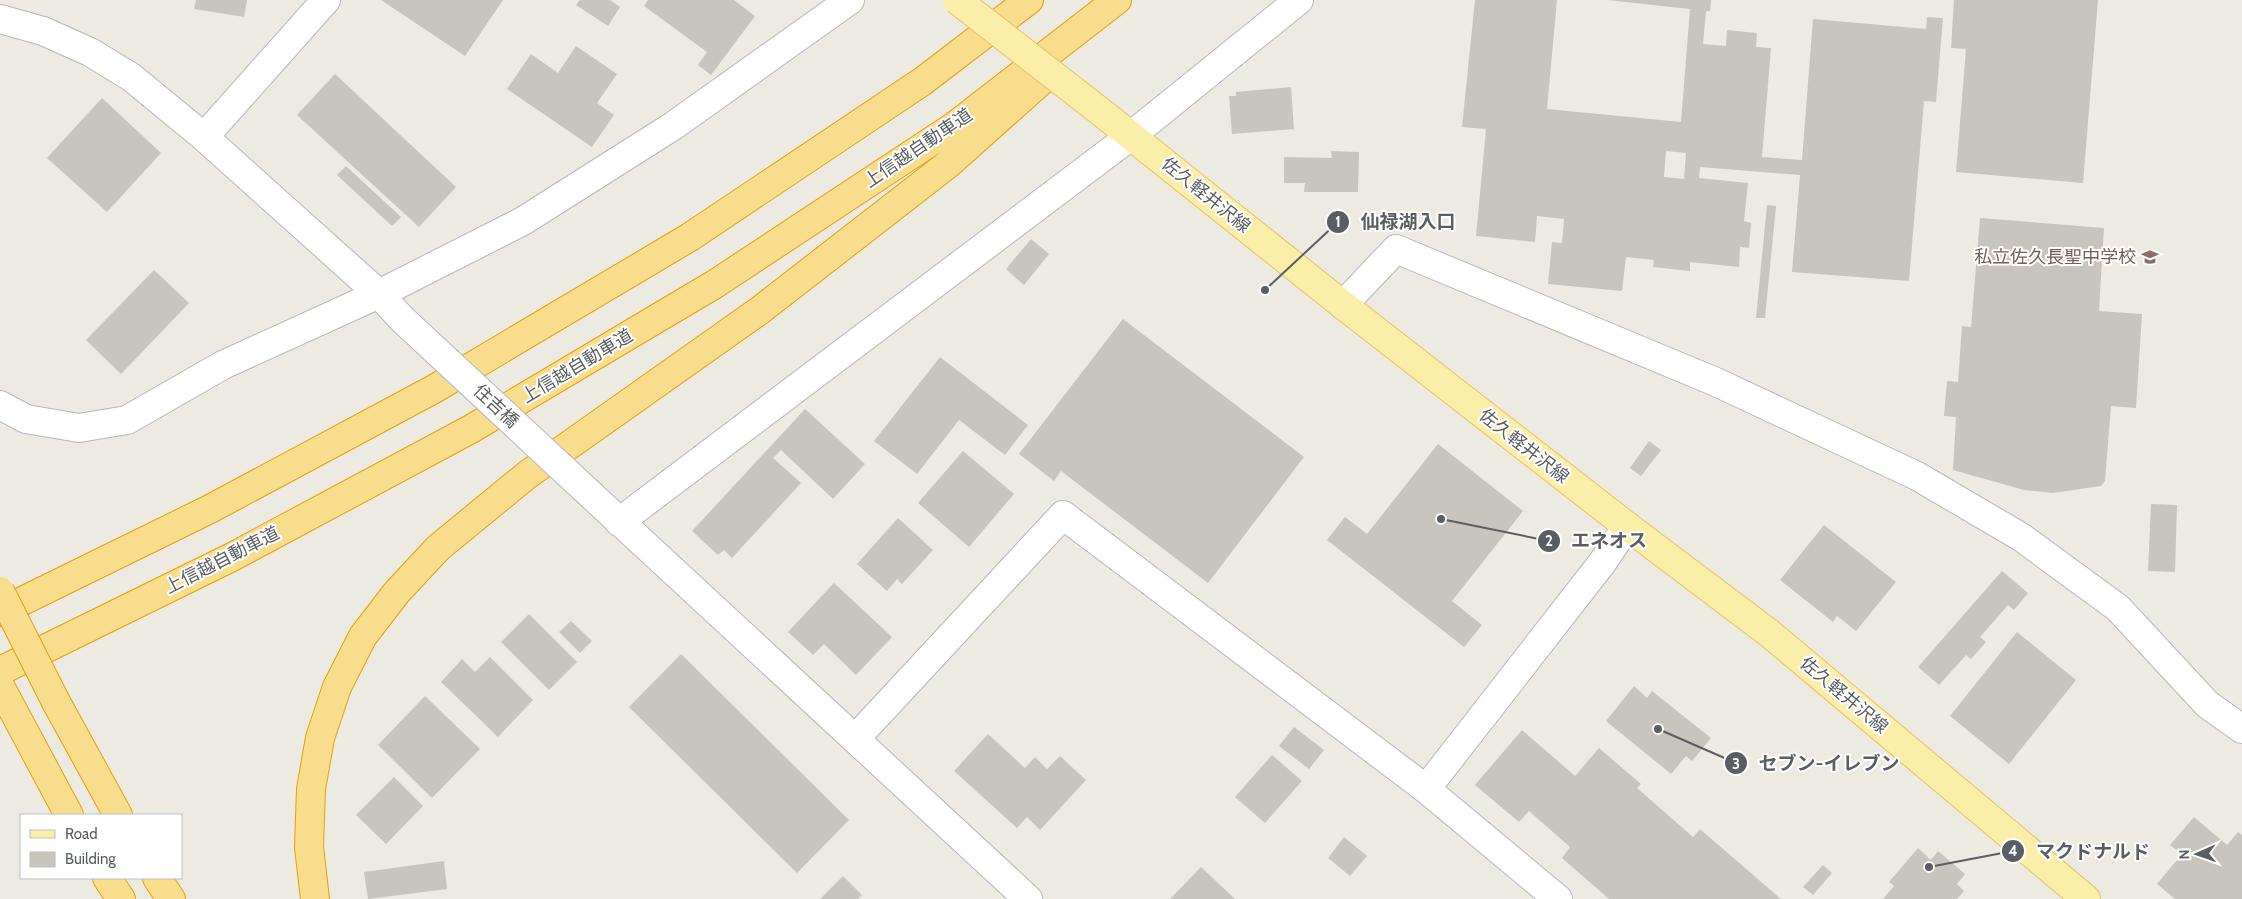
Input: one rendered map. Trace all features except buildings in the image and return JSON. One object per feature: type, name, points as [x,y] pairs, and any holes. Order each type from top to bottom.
[{"type":"highway","points":[[0,612],[210,509],[434,389],[690,237],[923,81],[1029,0]]},
{"type":"highway","name":"上信越自動車道","points":[[0,671],[232,557],[471,429],[715,284],[953,127],[1117,0]]},
{"type":"highway","points":[[315,899],[309,847],[311,789],[320,738],[337,687],[363,636],[397,592],[438,548],[527,475],[759,311],[947,165],[1131,0]]},
{"type":"highway","points":[[117,814],[56,702],[0,591],[434,389]]},
{"type":"highway","points":[[0,686],[68,814]]},
{"type":"highway","points":[[108,879],[122,899]]},
{"type":"highway","points":[[158,879],[171,899]]},
{"type":"main road","name":"佐久軽井沢線","points":[[957,0],[1132,136],[1343,305],[1627,526],[1769,633],[2086,899]]},
{"type":"street","points":[[204,137],[326,0]]},
{"type":"street","points":[[0,405],[26,419],[80,428],[127,420],[222,365],[379,294],[523,221],[673,126],[850,0]]},
{"type":"street","points":[[619,522],[1132,136],[1299,0]]},
{"type":"street","name":"住吉橋","points":[[0,19],[43,31],[90,52],[131,77],[204,137],[379,294],[402,319],[619,522],[1028,899]]},
{"type":"street","points":[[1343,305],[1396,249],[1716,382],[1917,476],[2021,537],[2118,608],[2207,704],[2242,729]]},
{"type":"street","points":[[855,739],[1063,515],[1426,789],[1558,899]]},
{"type":"street","points":[[1426,789],[1602,563],[1627,526]]},
{"type":"place","name":"私立佐久長聖中学校","points":[[2150,257]]},
{"type":"place","name":"仙禄湖入口","points":[[1265,290]]},
{"type":"place","name":"エネオス","points":[[1441,519]]},
{"type":"place","name":"セブン-イレブン","points":[[1658,729]]},
{"type":"place","name":"マクドナルド","points":[[1929,867]]}]
